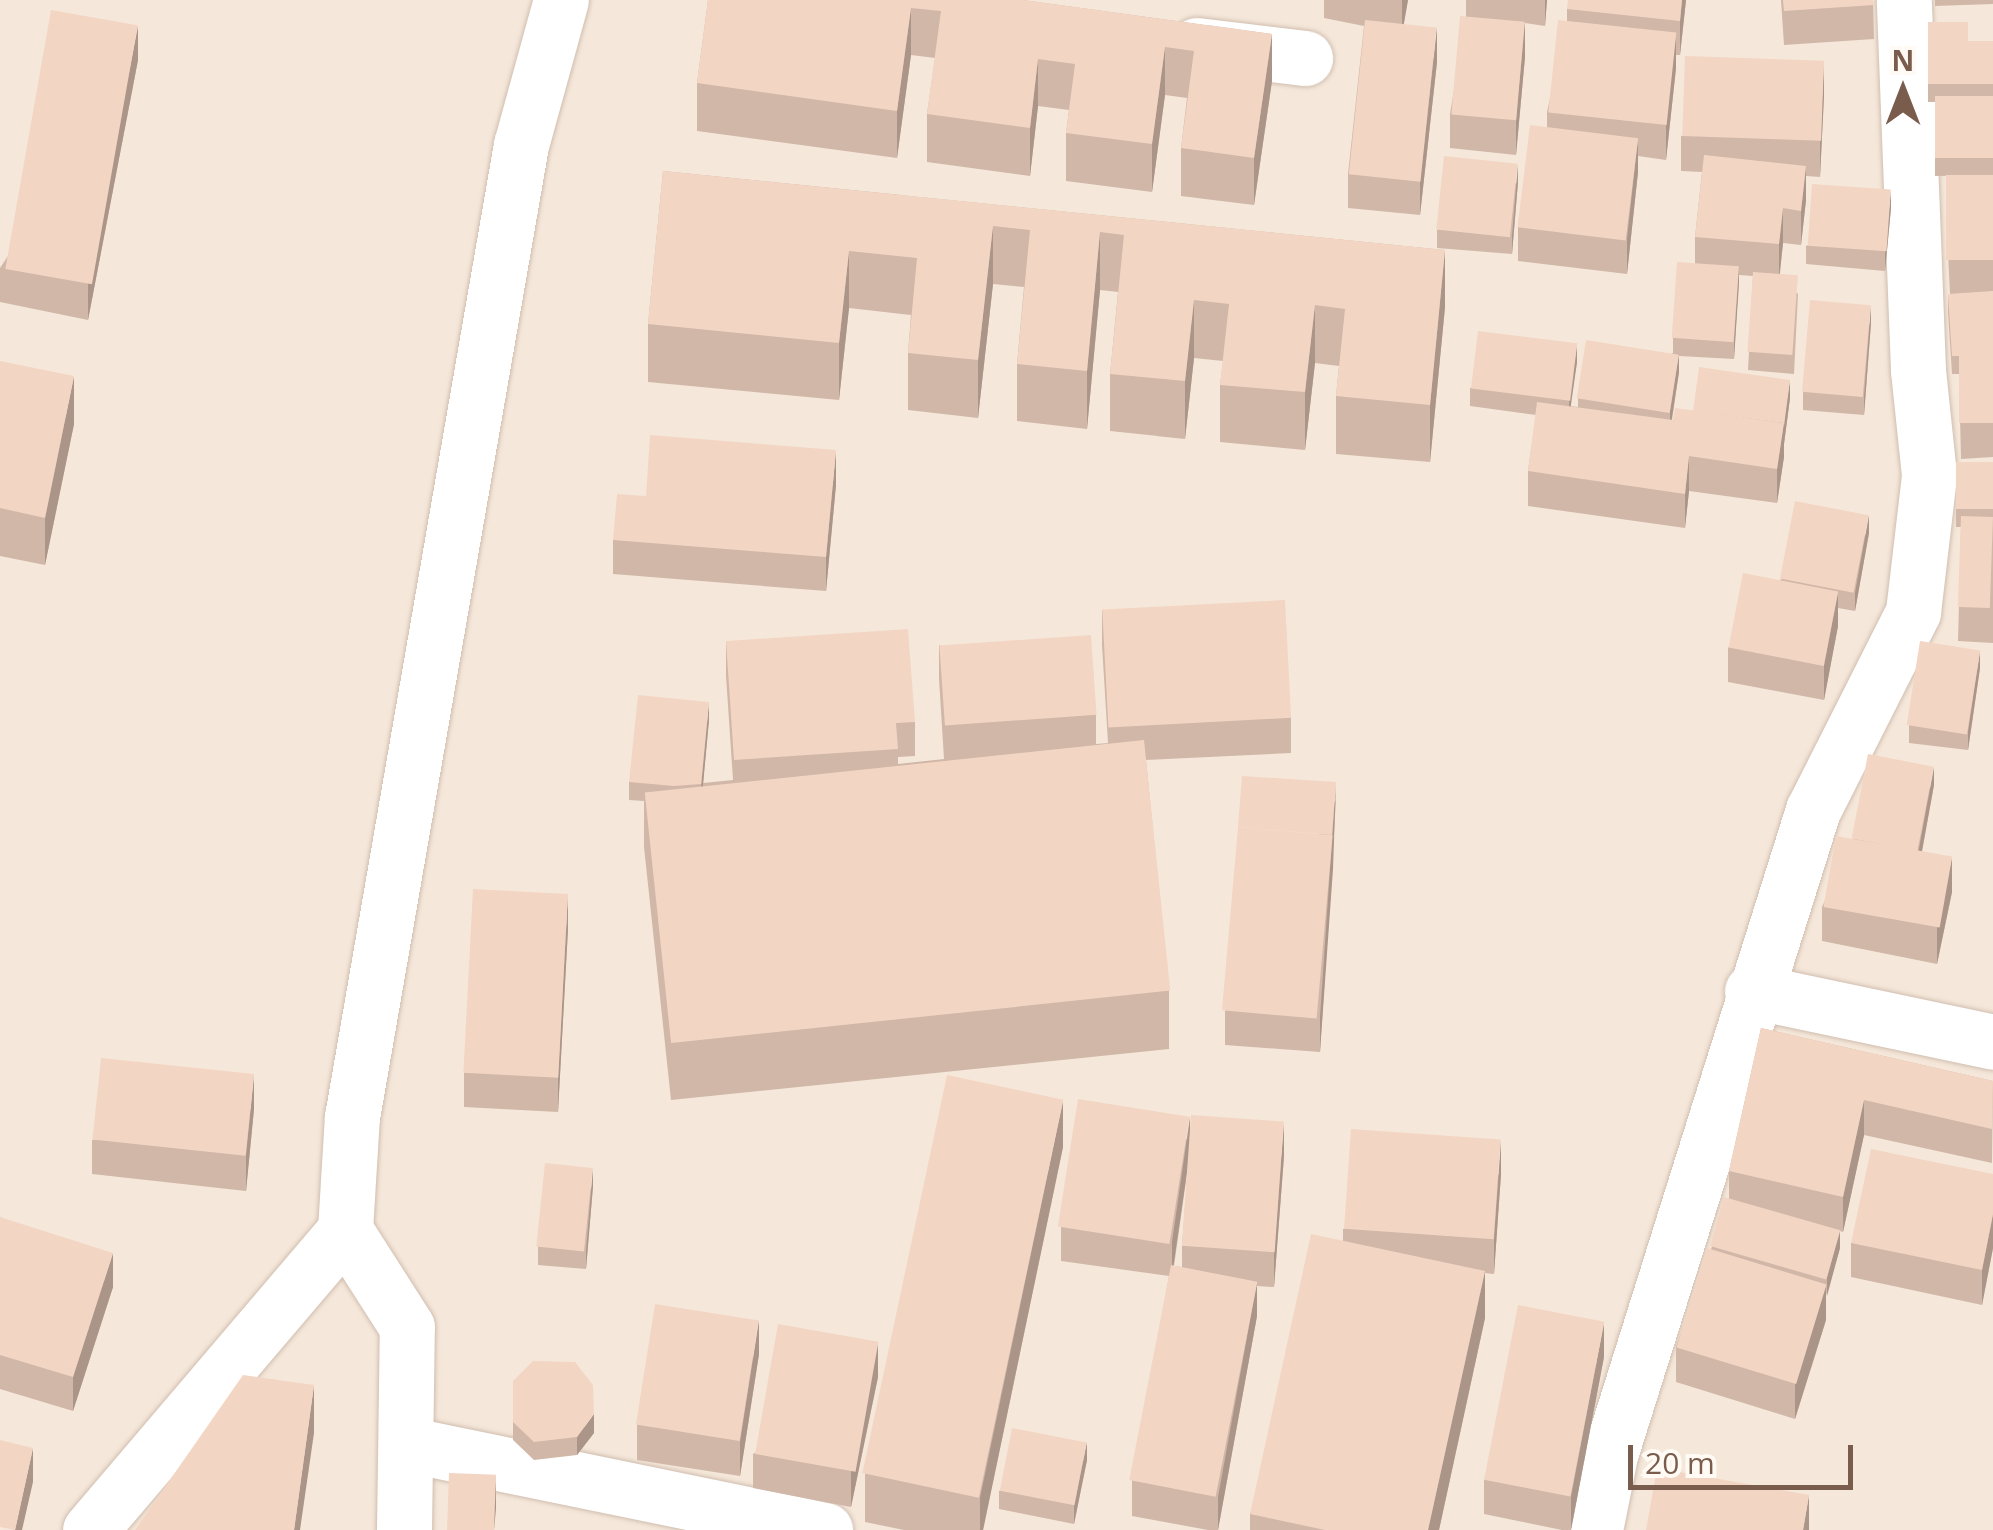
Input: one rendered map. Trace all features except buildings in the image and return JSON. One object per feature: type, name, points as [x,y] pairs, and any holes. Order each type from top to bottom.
[{"type":"street","points":[[404,1530],[407,1327],[345,1230],[352,1118],[521,145],[561,0]]},
{"type":"street","points":[[1594,1530],[1610,1455],[1752,991],[1813,810],[1913,612],[1929,475],[1918,370],[1904,0]]},
{"type":"street","points":[[1154,40],[1305,58]]},
{"type":"street","points":[[1752,991],[1993,1042]]},
{"type":"street","points":[[90,1530],[345,1230]]},
{"type":"street","points":[[406,1444],[825,1530]]},
{"type":"shaded area","points":[[0,0],[1993,0],[1993,1530],[0,1530]]}]
